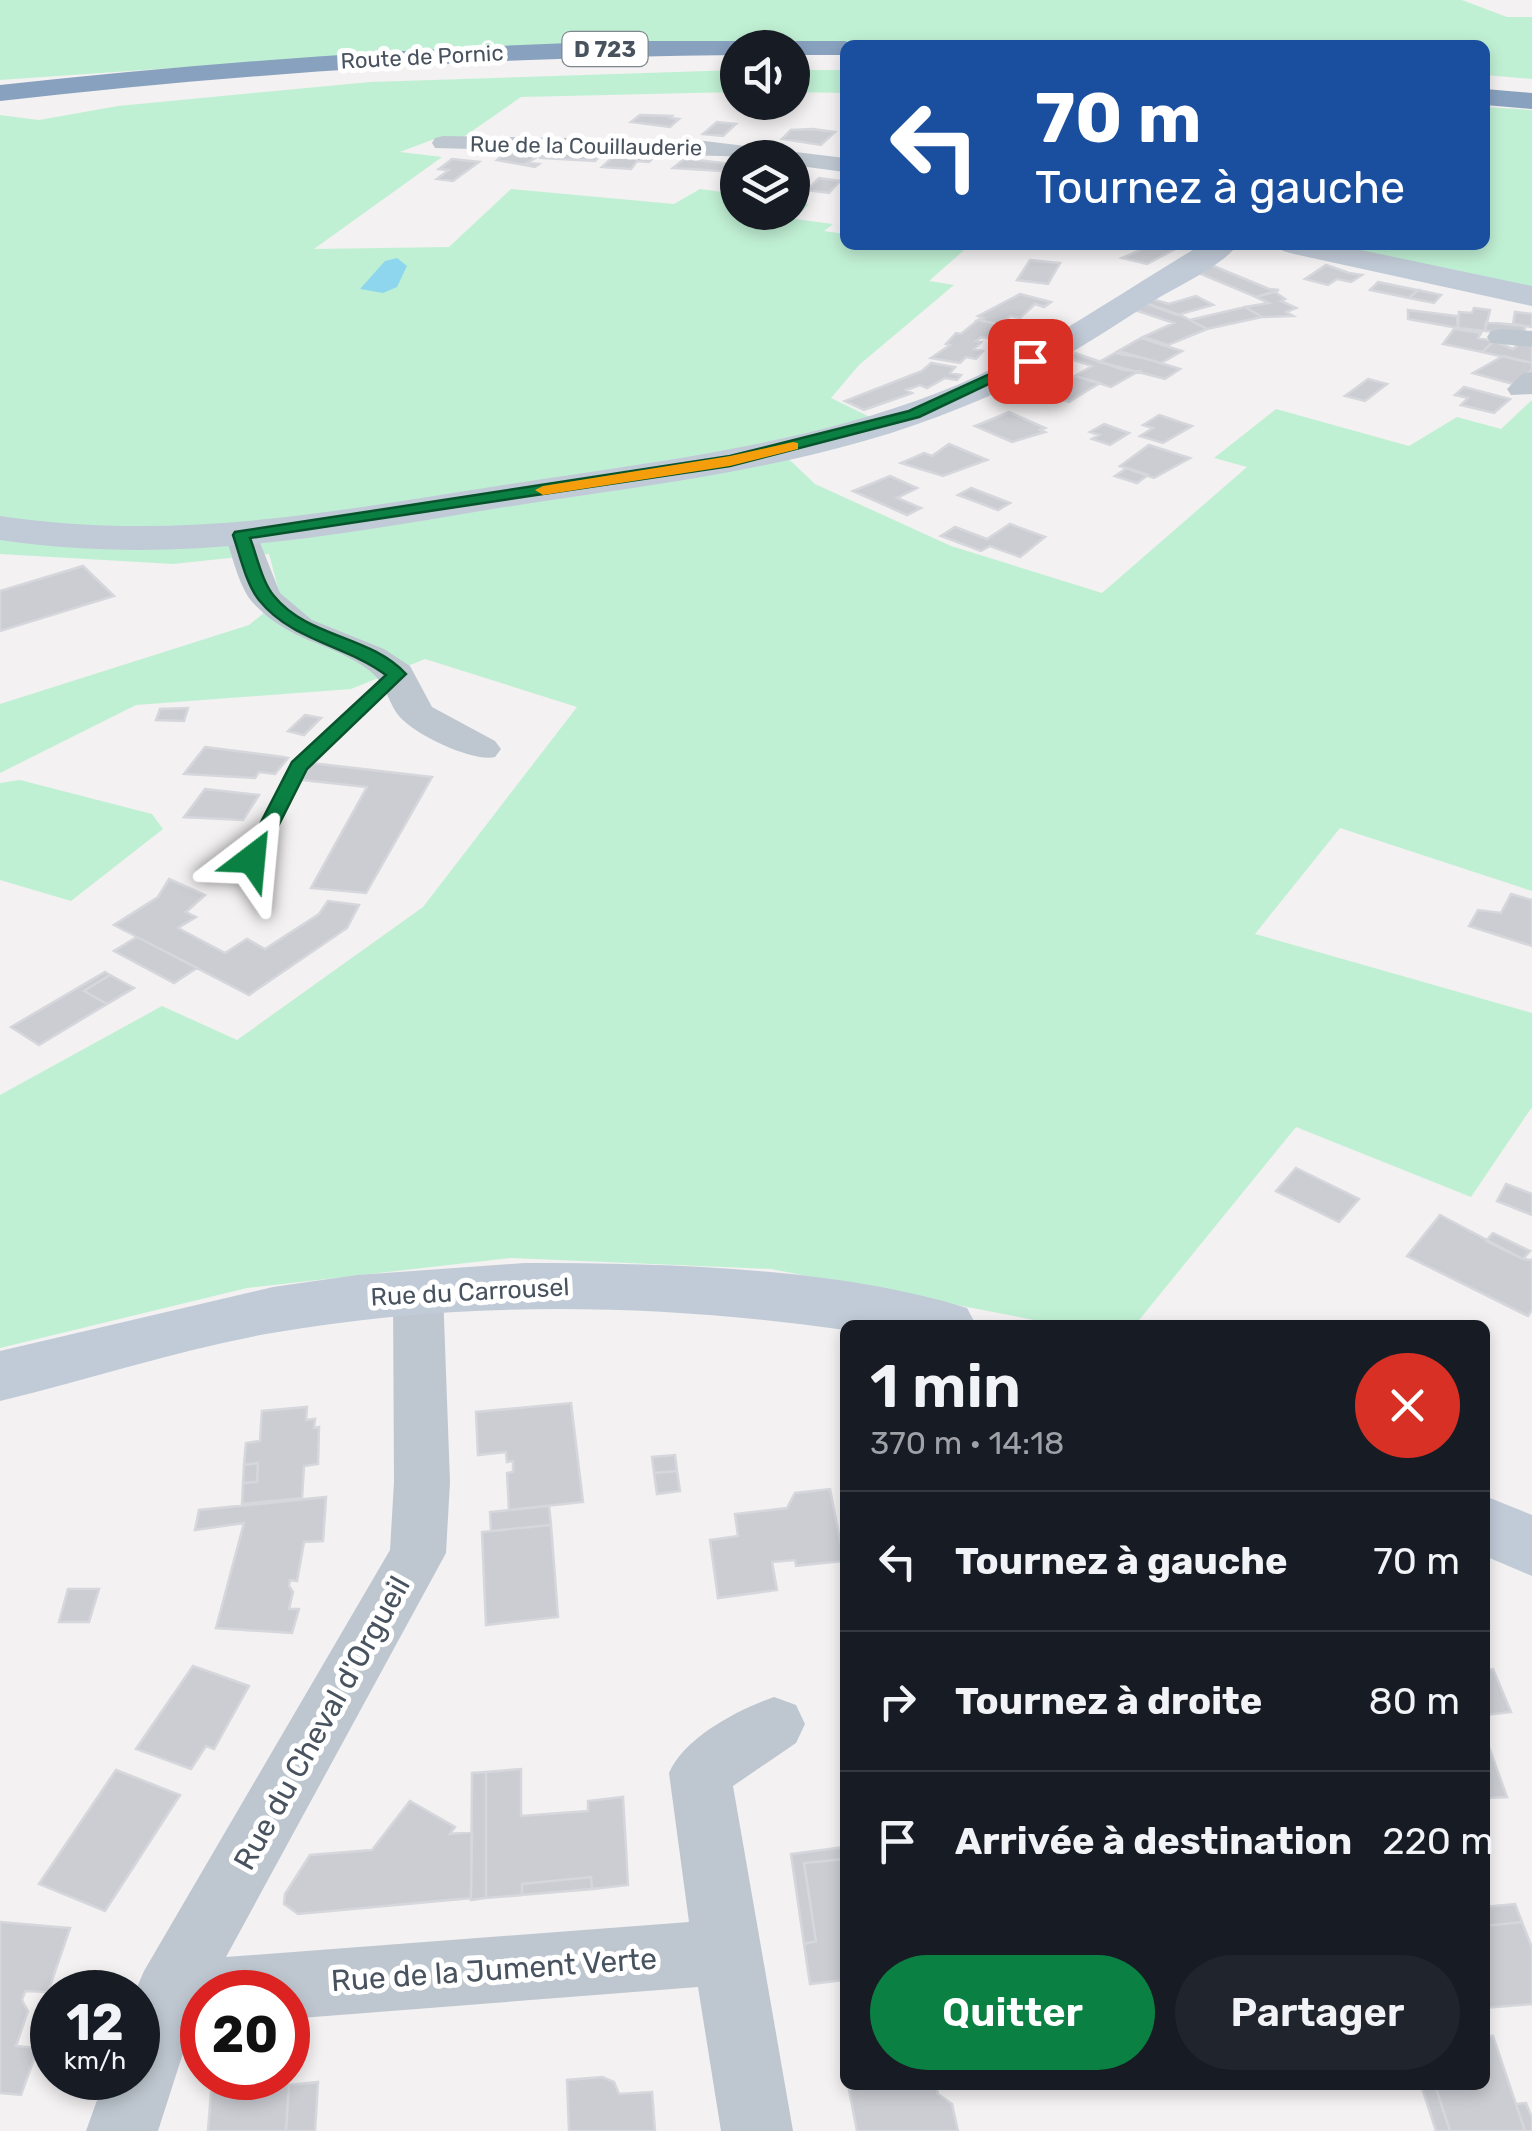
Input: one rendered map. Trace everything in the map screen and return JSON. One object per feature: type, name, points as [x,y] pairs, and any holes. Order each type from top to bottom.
[{"type":"highway","name":"Route de Pornic","points":[[0,93],[128,79],[502,53],[840,48]]},
{"type":"highway","name":"Route de Pornic","points":[[0,108],[335,76],[504,66],[720,61]]},
{"type":"highway","points":[[810,61],[840,62]]},
{"type":"highway","points":[[43,115],[130,100],[304,83],[335,76]]},
{"type":"highway","points":[[0,84],[91,77],[128,79]]},
{"type":"highway","points":[[1490,82],[1532,86]]},
{"type":"highway","points":[[1490,98],[1532,101]]},
{"type":"street","name":"Rue de la Couillauderie","points":[[442,143],[720,151]]},
{"type":"street","name":"Rue de la Couillauderie","points":[[810,160],[840,164]]},
{"type":"street","points":[[0,528],[110,540],[241,535],[730,461],[914,414],[1030,361],[1214,250]]},
{"type":"street","points":[[1317,250],[1532,296]]},
{"type":"street","points":[[1500,337],[1532,340]]},
{"type":"street","points":[[241,535],[265,596],[300,627],[372,656],[397,674],[417,714],[482,749]]},
{"type":"street","name":"Rue du Carrousel","points":[[0,1376],[254,1314],[418,1292],[534,1286],[648,1287],[827,1304],[917,1320]]},
{"type":"street","name":"Rue du Cheval d'Orgueil","points":[[203,1970],[418,1553],[422,1482],[418,1292]]},
{"type":"street","points":[[1490,1527],[1532,1548]]},
{"type":"street","points":[[757,2131],[700,1773],[774,1724]]},
{"type":"street","name":"Rue de la Jument Verte","points":[[310,1984],[726,1952]]},
{"type":"street","name":"Rue du Cheval d'Orgueil","points":[[122,2131],[180,2015]]},
{"type":"lane","points":[[252,859],[299,766],[397,674]]},
{"type":"green space","points":[[0,0],[1462,0],[1507,17],[1532,17],[1532,79],[1490,75],[1490,40],[810,42],[810,30],[720,30],[720,42],[479,47],[0,80]]},
{"type":"green space","points":[[810,70],[840,70],[840,93],[810,92]]},
{"type":"green space","points":[[720,71],[720,92],[521,97],[462,138],[437,138],[400,152],[442,157],[314,249],[449,247],[511,189],[674,204],[700,189],[720,192],[720,230],[810,230],[810,221],[833,224],[824,231],[840,233],[840,250],[964,250],[929,281],[954,285],[859,365],[831,398],[872,418],[776,447],[815,484],[951,546],[1102,593],[1247,467],[1214,458],[1276,409],[1409,446],[1457,417],[1501,429],[1532,400],[1532,891],[1340,828],[1255,934],[1532,1013],[1532,1107],[1471,1197],[1296,1127],[1139,1320],[1034,1320],[771,1269],[511,1258],[247,1288],[0,1348],[0,1095],[162,1006],[237,1040],[423,907],[577,707],[425,659],[351,689],[136,705],[0,773],[0,704],[249,625],[281,599],[269,554],[173,564],[0,554],[0,115],[39,120],[118,106],[370,82]]},
{"type":"green space","points":[[1490,107],[1532,110],[1532,291],[1343,250],[1490,250]]},
{"type":"green space","points":[[20,780],[152,814],[163,829],[71,901],[0,880],[0,783]]},
{"type":"water","points":[[397,258],[407,266],[397,287],[383,293],[360,289],[385,261]]},
{"type":"building","points":[[640,115],[679,119],[670,127],[631,122]]},
{"type":"building","points":[[717,122],[736,124],[723,136],[703,134]]},
{"type":"building","points":[[791,130],[835,132],[821,145],[810,143],[810,140],[782,139]]},
{"type":"building","points":[[509,148],[549,150],[527,163],[539,164],[535,167],[497,160],[515,154],[505,153]]},
{"type":"building","points":[[597,149],[593,153],[603,153],[595,161],[541,158],[549,150]]},
{"type":"building","points":[[615,155],[655,156],[649,162],[637,161],[631,169],[602,167]]},
{"type":"building","points":[[452,159],[479,162],[453,181],[437,179],[449,170],[439,169]]},
{"type":"building","points":[[684,159],[720,163],[720,171],[673,168]]},
{"type":"building","points":[[819,178],[840,181],[829,193],[810,190]]},
{"type":"building","points":[[1141,250],[1174,250],[1147,264],[1122,258]]},
{"type":"building","points":[[1030,260],[1060,263],[1048,284],[1017,280]]},
{"type":"building","points":[[1211,265],[1279,290],[1256,297],[1196,272]]},
{"type":"building","points":[[1326,265],[1362,275],[1351,282],[1337,279],[1328,285],[1305,279]]},
{"type":"building","points":[[1378,282],[1418,290],[1409,298],[1370,290]]},
{"type":"building","points":[[1418,290],[1441,295],[1434,303],[1409,298]]},
{"type":"building","points":[[1275,292],[1285,299],[1281,301],[1296,308],[1286,312],[1293,316],[1262,317],[1245,307],[1269,303],[1256,297]]},
{"type":"building","points":[[1020,294],[1051,302],[1044,307],[1035,304],[1020,318],[1011,316],[1001,322],[1007,326],[978,320],[983,318],[978,316]]},
{"type":"building","points":[[1196,296],[1213,305],[1177,315],[1145,303],[1152,299],[1169,304]]},
{"type":"building","points":[[1145,303],[1207,329],[1168,345],[1143,337],[1174,323],[1135,310]]},
{"type":"building","points":[[1245,307],[1262,317],[1207,329],[1190,320]]},
{"type":"building","points":[[1474,308],[1490,310],[1485,331],[1458,328],[1459,312],[1472,313]]},
{"type":"building","points":[[1408,310],[1457,316],[1458,328],[1408,319]]},
{"type":"building","points":[[1515,312],[1532,314],[1532,327],[1513,324]]},
{"type":"building","points":[[978,320],[1007,326],[993,331],[990,338],[976,341],[981,342],[974,349],[983,351],[976,359],[966,357],[960,363],[931,358],[950,345],[946,344],[956,333],[961,334]]},
{"type":"building","points":[[1486,322],[1525,326],[1524,335],[1485,331]]},
{"type":"building","points":[[1454,329],[1481,333],[1478,338],[1494,341],[1482,352],[1443,344]]},
{"type":"building","points":[[1141,338],[1182,351],[1161,363],[1118,351]]},
{"type":"building","points":[[1494,341],[1513,349],[1519,344],[1532,346],[1532,363],[1482,352]]},
{"type":"building","points":[[1069,351],[1124,370],[1139,371],[1111,387],[1075,376],[1092,366],[1061,356]]},
{"type":"building","points":[[1115,353],[1180,369],[1165,379],[1099,362]]},
{"type":"building","points":[[1503,356],[1532,363],[1532,370],[1517,385],[1473,373]]},
{"type":"building","points":[[931,363],[955,367],[950,373],[961,375],[957,380],[945,378],[927,388],[920,385],[906,390],[912,393],[864,410],[845,401],[922,371]]},
{"type":"building","points":[[1075,376],[1100,383],[1069,402],[1044,394]]},
{"type":"building","points":[[1368,379],[1387,384],[1365,401],[1345,396]]},
{"type":"building","points":[[1464,387],[1510,399],[1494,413],[1461,405],[1468,398],[1455,395]]},
{"type":"building","points":[[1009,412],[1045,428],[1040,430],[1045,432],[1012,442],[975,426]]},
{"type":"building","points":[[1159,415],[1192,426],[1163,443],[1140,436],[1153,428],[1143,425]]},
{"type":"building","points":[[1104,424],[1129,433],[1110,445],[1092,439],[1099,435],[1090,432]]},
{"type":"building","points":[[949,444],[987,460],[943,476],[901,463],[924,453],[932,456]]},
{"type":"building","points":[[1149,445],[1190,458],[1154,478],[1120,466]]},
{"type":"building","points":[[1127,468],[1148,475],[1137,483],[1115,476]]},
{"type":"building","points":[[890,476],[917,488],[897,498],[921,508],[907,515],[853,491]]},
{"type":"building","points":[[971,488],[1010,503],[998,510],[958,495]]},
{"type":"building","points":[[1010,524],[1045,537],[1020,557],[990,546],[981,551],[941,536],[955,527],[987,539]]},
{"type":"building","points":[[83,566],[114,596],[0,631],[0,591]]},
{"type":"building","points":[[188,708],[184,721],[156,720],[160,709]]},
{"type":"building","points":[[305,715],[321,718],[304,735],[288,731]]},
{"type":"building","points":[[205,747],[288,758],[275,774],[259,772],[255,778],[184,774]]},
{"type":"building","points":[[311,763],[432,777],[366,893],[311,888],[367,787],[302,780]]},
{"type":"building","points":[[205,789],[259,795],[243,820],[184,817]]},
{"type":"building","points":[[169,879],[205,895],[186,912],[196,917],[178,928],[225,953],[247,939],[265,949],[319,914],[328,901],[359,905],[347,928],[249,995],[114,925],[158,897]]},
{"type":"building","points":[[1511,894],[1532,900],[1532,946],[1469,926],[1478,910],[1501,913]]},
{"type":"building","points":[[137,937],[197,968],[174,983],[114,951]]},
{"type":"building","points":[[105,972],[110,975],[84,991],[107,1004],[39,1045],[11,1027]]},
{"type":"building","points":[[110,975],[134,988],[107,1004],[84,991]]},
{"type":"building","points":[[1296,1168],[1359,1199],[1339,1222],[1276,1191]]},
{"type":"building","points":[[1506,1184],[1532,1194],[1532,1215],[1497,1201]]},
{"type":"building","points":[[1440,1215],[1523,1259],[1532,1260],[1532,1310],[1528,1316],[1407,1256]]},
{"type":"building","points":[[1493,1233],[1530,1251],[1523,1259],[1486,1241]]},
{"type":"building","points":[[571,1403],[583,1502],[509,1510],[507,1473],[513,1472],[513,1461],[507,1462],[506,1452],[478,1455],[476,1412]]},
{"type":"building","points":[[307,1407],[306,1420],[315,1419],[314,1428],[319,1427],[318,1464],[304,1466],[302,1498],[242,1504],[243,1483],[257,1482],[258,1463],[244,1465],[246,1443],[260,1441],[262,1411]]},
{"type":"building","points":[[675,1455],[677,1471],[654,1473],[652,1457]]},
{"type":"building","points":[[258,1463],[257,1482],[243,1483],[244,1465]]},
{"type":"building","points":[[677,1471],[680,1491],[657,1494],[654,1473]]},
{"type":"building","points":[[830,1489],[840,1561],[796,1566],[795,1560],[772,1562],[777,1590],[718,1598],[710,1540],[738,1536],[735,1514],[787,1508],[795,1493]]},
{"type":"building","points":[[326,1497],[323,1541],[304,1542],[297,1581],[290,1580],[293,1592],[289,1609],[299,1609],[292,1633],[216,1628],[244,1523],[195,1530],[199,1510]]},
{"type":"building","points":[[549,1506],[551,1525],[491,1531],[490,1512]]},
{"type":"building","points":[[551,1525],[558,1617],[486,1625],[482,1532]]},
{"type":"building","points":[[68,1589],[99,1589],[89,1622],[59,1622]]},
{"type":"building","points":[[193,1666],[249,1686],[214,1749],[206,1746],[191,1769],[136,1749]]},
{"type":"building","points":[[1493,1669],[1511,1712],[1490,1714]]},
{"type":"building","points":[[1490,1750],[1507,1797],[1490,1798]]},
{"type":"building","points":[[521,1769],[521,1816],[588,1811],[588,1801],[623,1797],[628,1885],[592,1889],[591,1877],[522,1884],[522,1895],[486,1898],[486,1772]]},
{"type":"building","points":[[116,1770],[180,1795],[105,1911],[39,1884]]},
{"type":"building","points":[[486,1772],[486,1898],[471,1900],[472,1773]]},
{"type":"building","points":[[410,1801],[455,1827],[450,1834],[472,1832],[471,1898],[298,1914],[284,1904],[285,1894],[310,1855],[372,1850]]},
{"type":"building","points":[[840,1848],[840,1859],[804,1863],[816,1941],[804,1944],[791,1854]]},
{"type":"building","points":[[840,1859],[840,1981],[810,1984],[804,1944],[816,1941],[804,1863]]},
{"type":"building","points":[[591,1877],[592,1889],[522,1895],[522,1884]]},
{"type":"building","points":[[1515,1904],[1522,1922],[1490,1925],[1490,1906]]},
{"type":"building","points":[[0,1922],[70,1928],[56,1970],[30,1970],[30,1991],[25,1991],[22,2000],[28,2011],[16,2046],[30,2047],[30,2070],[21,2095],[0,2093]]},
{"type":"building","points":[[1522,1922],[1532,1948],[1532,2004],[1490,2008],[1490,1925]]},
{"type":"building","points":[[1493,2036],[1525,2131],[1450,2131],[1437,2090],[1490,2090]]},
{"type":"building","points":[[602,2077],[614,2082],[619,2094],[652,2092],[655,2131],[569,2131],[567,2080]]},
{"type":"building","points":[[318,2082],[315,2131],[286,2131],[288,2100],[310,2100],[310,2083]]},
{"type":"building","points":[[849,2090],[937,2090],[952,2104],[958,2131],[857,2131]]},
{"type":"building","points":[[1423,2090],[1437,2090],[1450,2131],[1436,2131]]},
{"type":"building","points":[[210,2100],[288,2100],[286,2131],[208,2131]]},
{"type":"building","points":[[1526,2103],[1532,2131],[1525,2131],[1516,2104]]},
{"type":"slow traffic","points":[[543,490],[730,461],[793,446]]},
{"type":"route","points":[[252,859],[299,766],[397,674],[372,656],[300,627],[265,596],[241,535],[730,461],[914,414],[1030,361]]}]
